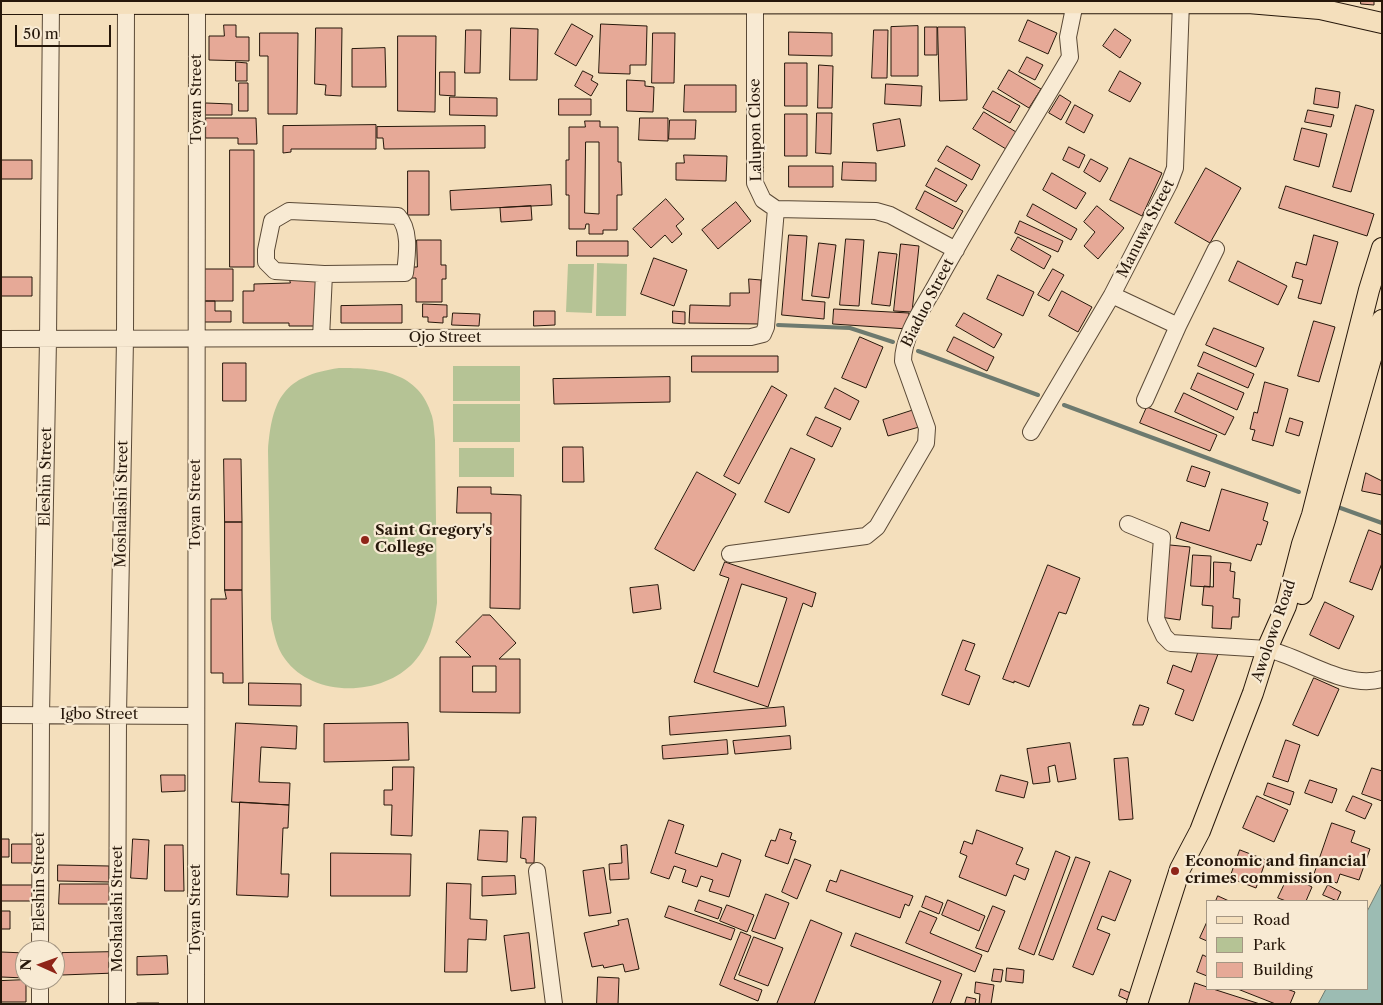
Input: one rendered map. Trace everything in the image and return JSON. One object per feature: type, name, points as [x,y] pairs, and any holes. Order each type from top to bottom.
[{"type":"main road","points":[[1,4],[1181,2],[1321,5],[1382,22]]},
{"type":"main road","name":"Awolowo Road","points":[[1150,1004],[1194,873],[1226,801],[1274,651],[1302,544],[1312,515],[1369,290],[1382,248]]},
{"type":"main road","name":"Awolowo Road","points":[[1137,1004],[1180,869],[1207,814],[1250,702],[1312,564],[1382,320]]},
{"type":"street","name":"Manuwa Street","points":[[1032,432],[1112,295],[1169,184],[1175,168],[1181,2]]},
{"type":"street","name":"Moshalashi Street","points":[[117,1004],[118,715],[125,339],[118,3]]},
{"type":"street","name":"Lalupon Close","points":[[755,3],[755,183],[763,200],[776,210]]},
{"type":"street","name":"Biaduo Street","points":[[730,554],[866,536],[877,527],[926,443],[927,428],[903,361],[903,352],[908,336],[956,250],[1070,57],[1068,37],[1075,3]]},
{"type":"street","name":"Eleshin Street","points":[[40,940],[41,715],[48,339],[51,4]]},
{"type":"street","name":"Toyan Street","points":[[196,1004],[197,4]]},
{"type":"street","points":[[776,210],[876,211],[890,215],[956,250]]},
{"type":"street","name":"Ojo Street","points":[[1,339],[751,337],[763,334],[766,327],[776,210]]},
{"type":"street","points":[[289,211],[398,216],[404,223],[407,252],[405,273],[324,274],[275,271],[266,262],[266,250],[272,221],[289,211]]},
{"type":"street","points":[[1145,400],[1178,326],[1216,249]]},
{"type":"street","points":[[321,338],[324,274]]},
{"type":"street","points":[[1112,295],[1178,326]]},
{"type":"street","points":[[1128,524],[1162,538],[1156,619],[1164,636],[1172,643],[1274,651],[1340,677],[1362,681],[1382,679]]},
{"type":"street","name":"Igbo Street","points":[[1,715],[196,716]]},
{"type":"street","points":[[537,871],[554,1004]]},
{"type":"street","points":[[40,990],[40,1004]]},
{"type":"green space","points":[[597,263],[627,264],[626,316],[596,316]]},
{"type":"green space","points":[[568,264],[594,264],[592,313],[566,312]]},
{"type":"green space","points":[[453,366],[520,366],[520,401],[453,401]]},
{"type":"green space","points":[[339,368],[383,371],[407,381],[418,390],[426,401],[433,419],[435,440],[437,603],[430,634],[414,662],[400,674],[384,682],[367,687],[348,688],[330,686],[312,681],[297,672],[279,650],[271,619],[268,451],[273,417],[284,393],[293,384],[305,377]]},
{"type":"green space","points":[[453,404],[520,404],[520,442],[453,442]]},
{"type":"green space","points":[[459,448],[514,448],[514,477],[459,477]]},
{"type":"water","points":[[1382,883],[1382,1004],[1318,1004],[1325,990],[1368,990],[1368,910]]},
{"type":"building","points":[[1361,1],[1374,1],[1374,5],[1361,4]]},
{"type":"building","points":[[1028,20],[1057,33],[1048,54],[1019,41]]},
{"type":"building","points":[[572,24],[593,36],[576,66],[555,54]]},
{"type":"building","points":[[601,24],[647,26],[646,65],[630,65],[630,74],[599,73]]},
{"type":"building","points":[[224,25],[236,25],[236,37],[249,37],[249,61],[209,60],[209,36],[224,36]]},
{"type":"building","points":[[918,26],[918,76],[891,76],[891,27]]},
{"type":"building","points":[[925,27],[937,27],[937,55],[925,55]]},
{"type":"building","points":[[938,27],[965,27],[967,100],[940,101]]},
{"type":"building","points":[[316,28],[342,28],[341,96],[325,95],[326,85],[315,84]]},
{"type":"building","points":[[511,28],[538,29],[537,80],[510,80]]},
{"type":"building","points":[[1115,29],[1131,40],[1120,58],[1103,46]]},
{"type":"building","points":[[466,30],[481,30],[480,73],[465,73]]},
{"type":"building","points":[[874,30],[888,30],[887,78],[872,78]]},
{"type":"building","points":[[789,32],[832,33],[832,56],[789,55]]},
{"type":"building","points":[[260,33],[298,33],[297,114],[268,114],[268,56],[260,56]]},
{"type":"building","points":[[653,33],[675,33],[674,83],[652,83]]},
{"type":"building","points":[[398,36],[436,36],[435,112],[398,111]]},
{"type":"building","points":[[385,48],[386,87],[352,87],[352,49]]},
{"type":"building","points":[[1027,57],[1043,65],[1035,80],[1019,72]]},
{"type":"building","points":[[236,62],[247,63],[247,81],[236,81]]},
{"type":"building","points":[[785,63],[807,63],[807,106],[785,106]]},
{"type":"building","points":[[819,65],[833,66],[832,108],[818,108]]},
{"type":"building","points":[[1009,70],[1041,89],[1029,108],[998,89]]},
{"type":"building","points":[[583,71],[593,76],[591,80],[598,84],[591,96],[575,86]]},
{"type":"building","points":[[1120,71],[1141,83],[1130,102],[1109,91]]},
{"type":"building","points":[[440,72],[455,72],[455,96],[440,95]]},
{"type":"building","points":[[627,80],[645,81],[645,86],[654,87],[653,112],[627,111]]},
{"type":"building","points":[[239,83],[248,83],[248,111],[239,111]]},
{"type":"building","points":[[886,84],[922,86],[921,106],[885,104]]},
{"type":"building","points":[[685,85],[736,85],[736,112],[684,112]]},
{"type":"building","points":[[1316,88],[1340,92],[1338,108],[1314,104]]},
{"type":"building","points":[[993,91],[1020,106],[1010,123],[983,108]]},
{"type":"building","points":[[1060,95],[1071,102],[1061,120],[1049,113]]},
{"type":"building","points":[[450,97],[497,98],[497,116],[450,115]]},
{"type":"building","points":[[559,99],[591,99],[591,115],[559,115]]},
{"type":"building","points":[[206,103],[232,104],[232,115],[205,115]]},
{"type":"building","points":[[1075,105],[1093,115],[1084,133],[1066,123]]},
{"type":"building","points":[[1356,105],[1374,110],[1351,192],[1333,187]]},
{"type":"building","points":[[1308,110],[1334,115],[1331,127],[1305,122]]},
{"type":"building","points":[[984,112],[1016,132],[1006,149],[973,129]]},
{"type":"building","points":[[817,113],[832,113],[831,154],[816,153]]},
{"type":"building","points":[[785,114],[807,114],[807,156],[785,156]]},
{"type":"building","points":[[206,118],[256,118],[257,144],[238,144],[238,138],[206,138]]},
{"type":"building","points":[[640,118],[668,118],[668,141],[639,140]]},
{"type":"building","points":[[900,119],[905,146],[877,151],[873,124]]},
{"type":"building","points":[[670,120],[696,120],[695,139],[669,139]]},
{"type":"building","points":[[585,121],[600,121],[600,127],[618,127],[618,162],[621,162],[622,195],[617,195],[617,230],[603,230],[603,234],[589,234],[589,224],[586,224],[585,229],[569,229],[569,195],[566,195],[566,160],[569,160],[569,127],[585,127]],"holes":[[[586,142],[599,142],[599,214],[585,213]]]},
{"type":"building","points":[[376,125],[376,149],[291,149],[291,152],[283,153],[283,126]]},
{"type":"building","points":[[485,126],[485,148],[384,149],[383,138],[377,138],[377,127]]},
{"type":"building","points":[[1302,128],[1327,134],[1319,167],[1294,160]]},
{"type":"building","points":[[947,146],[980,165],[972,180],[938,161]]},
{"type":"building","points":[[1069,147],[1085,155],[1079,168],[1063,160]]},
{"type":"building","points":[[230,150],[254,150],[254,267],[230,267]]},
{"type":"building","points":[[684,155],[727,156],[726,181],[676,180],[676,163],[684,163]]},
{"type":"building","points":[[1130,158],[1162,173],[1142,216],[1110,200]]},
{"type":"building","points":[[1091,159],[1108,168],[1100,182],[1084,172]]},
{"type":"building","points":[[1,160],[32,160],[32,179],[1,179]]},
{"type":"building","points":[[843,162],[876,163],[876,181],[842,180]]},
{"type":"building","points":[[789,166],[833,166],[833,187],[789,187]]},
{"type":"building","points":[[936,168],[967,185],[956,202],[926,186]]},
{"type":"building","points":[[1206,168],[1241,188],[1210,243],[1175,223]]},
{"type":"building","points":[[408,171],[429,171],[429,215],[408,215]]},
{"type":"building","points":[[1052,173],[1086,193],[1076,209],[1043,190]]},
{"type":"building","points":[[551,185],[552,205],[451,210],[450,191]]},
{"type":"building","points":[[1286,186],[1374,214],[1367,236],[1279,208]]},
{"type":"building","points":[[925,191],[963,211],[953,229],[916,209]]},
{"type":"building","points":[[666,199],[684,219],[676,226],[682,234],[672,243],[665,235],[651,248],[633,229]]},
{"type":"building","points":[[736,202],[751,221],[718,249],[702,230]]},
{"type":"building","points":[[1033,204],[1077,229],[1071,240],[1027,216]]},
{"type":"building","points":[[531,206],[532,220],[501,222],[500,208]]},
{"type":"building","points":[[1097,206],[1124,228],[1098,259],[1084,246],[1095,232],[1084,222]]},
{"type":"building","points":[[1020,221],[1063,241],[1058,252],[1015,233]]},
{"type":"building","points":[[789,235],[807,236],[802,300],[825,302],[824,319],[782,315]]},
{"type":"building","points":[[1314,235],[1338,242],[1321,304],[1298,298],[1303,280],[1292,277],[1296,262],[1306,265]]},
{"type":"building","points":[[1018,237],[1051,256],[1044,269],[1011,250]]},
{"type":"building","points":[[846,239],[864,240],[859,306],[840,305]]},
{"type":"building","points":[[417,240],[441,240],[441,265],[446,265],[446,279],[442,279],[442,302],[416,302],[416,278],[408,278],[408,267],[417,267]]},
{"type":"building","points":[[577,241],[628,241],[628,256],[577,256]]},
{"type":"building","points":[[819,243],[836,245],[829,298],[812,296]]},
{"type":"building","points":[[901,244],[919,246],[912,312],[894,311]]},
{"type":"building","points":[[879,252],[897,254],[890,306],[872,304]]},
{"type":"building","points":[[654,258],[687,270],[674,306],[641,294]]},
{"type":"building","points":[[1238,261],[1287,286],[1278,305],[1229,281]]},
{"type":"building","points":[[204,269],[233,269],[233,301],[204,301]]},
{"type":"building","points":[[1053,269],[1064,275],[1049,301],[1038,295]]},
{"type":"building","points":[[998,275],[1034,292],[1023,316],[987,299]]},
{"type":"building","points":[[1,277],[32,277],[32,296],[1,296]]},
{"type":"building","points":[[749,279],[761,280],[760,324],[689,323],[690,305],[730,306],[730,293],[749,293]]},
{"type":"building","points":[[290,280],[316,280],[316,326],[289,326],[289,323],[243,323],[243,291],[254,291],[254,284],[290,283]]},
{"type":"building","points":[[1062,291],[1092,307],[1078,332],[1049,316]]},
{"type":"building","points":[[204,301],[215,301],[215,311],[231,311],[231,322],[204,322]]},
{"type":"building","points":[[423,304],[447,305],[447,317],[443,317],[443,323],[428,322],[428,317],[423,317]]},
{"type":"building","points":[[402,305],[402,323],[341,323],[341,306]]},
{"type":"building","points":[[834,309],[909,313],[908,329],[833,324]]},
{"type":"building","points":[[534,311],[555,311],[555,325],[534,326]]},
{"type":"building","points":[[673,311],[685,312],[685,324],[673,323]]},
{"type":"building","points":[[453,313],[480,314],[479,326],[452,325]]},
{"type":"building","points":[[964,313],[1002,334],[994,348],[956,326]]},
{"type":"building","points":[[1314,321],[1335,327],[1319,382],[1298,376]]},
{"type":"building","points":[[1214,328],[1264,348],[1256,367],[1206,345]]},
{"type":"building","points":[[860,337],[883,347],[866,388],[842,378]]},
{"type":"building","points":[[954,337],[994,357],[987,371],[947,351]]},
{"type":"building","points":[[1204,352],[1254,374],[1248,388],[1198,366]]},
{"type":"building","points":[[692,356],[778,356],[778,372],[692,372]]},
{"type":"building","points":[[223,363],[246,363],[246,401],[223,401]]},
{"type":"building","points":[[1198,373],[1244,393],[1237,410],[1191,389]]},
{"type":"building","points":[[670,377],[670,402],[554,404],[553,379]]},
{"type":"building","points":[[1265,382],[1288,389],[1273,446],[1252,440],[1255,430],[1250,429],[1254,412],[1257,413]]},
{"type":"building","points":[[772,386],[787,395],[739,484],[724,476]]},
{"type":"building","points":[[835,388],[859,401],[850,420],[825,408]]},
{"type":"building","points":[[1184,393],[1234,417],[1225,435],[1175,412]]},
{"type":"building","points":[[1147,407],[1217,435],[1210,451],[1140,423]]},
{"type":"building","points":[[914,410],[919,427],[888,436],[883,420]]},
{"type":"building","points":[[816,417],[841,428],[832,447],[807,435]]},
{"type":"building","points":[[1290,418],[1303,422],[1299,436],[1286,432]]},
{"type":"building","points":[[563,447],[583,447],[584,482],[563,482]]},
{"type":"building","points":[[791,448],[815,459],[789,513],[765,502]]},
{"type":"building","points":[[224,459],[241,459],[242,522],[225,522]]},
{"type":"building","points":[[1192,466],[1210,472],[1205,487],[1187,481]]},
{"type":"building","points":[[697,472],[736,494],[694,571],[655,549]]},
{"type":"building","points":[[1366,473],[1382,481],[1382,495],[1362,491]]},
{"type":"building","points":[[458,487],[491,487],[491,494],[521,495],[520,609],[490,608],[491,513],[457,513]]},
{"type":"building","points":[[1222,489],[1268,503],[1263,520],[1268,522],[1261,545],[1257,544],[1251,561],[1176,538],[1181,522],[1209,531]]},
{"type":"building","points":[[225,522],[242,522],[242,590],[225,590]]},
{"type":"building","points":[[1369,530],[1382,535],[1382,563],[1372,590],[1350,582]]},
{"type":"building","points":[[1170,545],[1190,547],[1180,620],[1160,617]]},
{"type":"building","points":[[1193,555],[1211,556],[1210,587],[1191,586]]},
{"type":"building","points":[[725,562],[816,593],[812,607],[803,603],[768,707],[694,682],[729,578],[720,575]],"holes":[[[742,584],[787,598],[758,687],[714,672]]]},
{"type":"building","points":[[1214,562],[1231,563],[1230,571],[1235,572],[1233,598],[1240,599],[1239,617],[1232,617],[1231,629],[1212,628],[1213,606],[1202,605],[1204,586],[1213,587]]},
{"type":"building","points":[[1048,565],[1080,578],[1066,614],[1059,612],[1029,687],[1003,679]]},
{"type":"building","points":[[658,585],[661,609],[633,613],[630,588]]},
{"type":"building","points":[[225,590],[242,590],[243,683],[223,683],[223,673],[211,673],[211,599],[226,599]]},
{"type":"building","points":[[1325,602],[1354,616],[1339,649],[1310,635]]},
{"type":"building","points":[[483,615],[490,615],[516,643],[499,659],[520,659],[520,713],[440,712],[440,657],[471,657],[456,642]],"holes":[[[473,666],[496,666],[496,692],[473,692]]]},
{"type":"building","points":[[963,640],[975,644],[965,670],[980,676],[969,705],[942,695]]},
{"type":"building","points":[[1200,647],[1218,654],[1193,721],[1175,714],[1184,690],[1167,683],[1173,665],[1191,672]]},
{"type":"building","points":[[1314,678],[1339,689],[1318,736],[1293,725]]},
{"type":"building","points":[[249,683],[301,684],[301,706],[249,705]]},
{"type":"building","points":[[1140,705],[1149,708],[1143,725],[1133,725]]},
{"type":"building","points":[[784,707],[786,726],[670,735],[669,717]]},
{"type":"building","points":[[236,723],[297,726],[296,749],[261,747],[259,782],[290,783],[289,805],[232,802]]},
{"type":"building","points":[[408,723],[409,760],[324,762],[324,724]]},
{"type":"building","points":[[790,736],[791,749],[735,754],[733,741]]},
{"type":"building","points":[[727,740],[728,754],[663,759],[662,746]]},
{"type":"building","points":[[1286,740],[1300,745],[1288,782],[1273,777]]},
{"type":"building","points":[[1070,743],[1076,779],[1058,782],[1055,765],[1048,767],[1050,782],[1033,784],[1027,749]]},
{"type":"building","points":[[1128,758],[1133,819],[1119,820],[1114,759]]},
{"type":"building","points":[[393,767],[414,767],[412,836],[391,835],[392,805],[384,805],[384,790],[392,790]]},
{"type":"building","points":[[1372,768],[1382,771],[1382,801],[1362,794]]},
{"type":"building","points":[[161,775],[185,775],[185,791],[162,792]]},
{"type":"building","points":[[1001,775],[1028,782],[1024,798],[996,791]]},
{"type":"building","points":[[1310,780],[1337,789],[1332,803],[1305,793]]},
{"type":"building","points":[[1268,783],[1294,792],[1290,805],[1264,795]]},
{"type":"building","points":[[1257,796],[1288,810],[1274,842],[1243,828]]},
{"type":"building","points":[[1353,796],[1372,804],[1365,819],[1346,811]]},
{"type":"building","points":[[240,802],[289,805],[288,828],[283,828],[281,874],[289,874],[288,897],[237,895]]},
{"type":"building","points":[[523,817],[536,817],[534,863],[526,863],[526,859],[521,858]]},
{"type":"building","points":[[669,820],[684,825],[675,853],[717,867],[722,853],[741,860],[729,897],[709,891],[713,880],[701,876],[697,887],[682,882],[686,870],[674,866],[669,879],[651,873]]},
{"type":"building","points":[[1332,823],[1355,831],[1351,842],[1370,849],[1359,880],[1340,874],[1337,883],[1314,875]]},
{"type":"building","points":[[780,829],[792,833],[790,839],[796,841],[788,864],[765,856],[771,840],[775,841]]},
{"type":"building","points":[[480,830],[508,831],[507,862],[478,860]]},
{"type":"building","points":[[977,830],[1023,848],[1016,864],[1029,869],[1025,880],[1014,875],[1006,896],[959,877],[967,856],[960,853],[964,841],[972,844]]},
{"type":"building","points":[[1,839],[9,839],[9,857],[1,857]]},
{"type":"building","points":[[133,839],[149,840],[147,879],[131,878]]},
{"type":"building","points":[[12,844],[36,844],[35,863],[12,863]]},
{"type":"building","points":[[165,845],[183,845],[184,891],[165,891]]},
{"type":"building","points":[[627,845],[629,879],[610,880],[609,864],[622,863],[621,846]]},
{"type":"building","points":[[1240,850],[1266,860],[1256,888],[1230,878]]},
{"type":"building","points":[[1056,851],[1070,857],[1034,955],[1019,949]]},
{"type":"building","points":[[331,853],[411,854],[410,896],[331,896]]},
{"type":"building","points":[[1076,857],[1090,862],[1053,960],[1039,955]]},
{"type":"building","points":[[795,859],[811,865],[797,899],[782,892]]},
{"type":"building","points":[[58,865],[109,866],[109,882],[58,881]]},
{"type":"building","points":[[604,868],[611,913],[589,916],[583,871]]},
{"type":"building","points":[[841,870],[913,896],[909,906],[905,904],[900,918],[826,891],[830,880],[836,882]]},
{"type":"building","points":[[1110,871],[1131,880],[1115,921],[1102,916],[1097,929],[1110,934],[1093,975],[1073,967]]},
{"type":"building","points":[[1289,875],[1312,887],[1306,900],[1283,900],[1278,898]]},
{"type":"building","points":[[515,876],[516,894],[482,896],[482,877]]},
{"type":"building","points":[[447,883],[471,884],[470,919],[487,920],[486,940],[468,939],[467,972],[445,972]]},
{"type":"building","points":[[60,884],[112,884],[112,904],[59,904]]},
{"type":"building","points":[[1,885],[35,885],[35,901],[1,901]]},
{"type":"building","points":[[1328,885],[1341,892],[1337,900],[1323,895]]},
{"type":"building","points":[[766,894],[789,903],[775,939],[752,931]]},
{"type":"building","points":[[926,896],[943,903],[939,914],[922,907]]},
{"type":"building","points":[[1218,896],[1227,900],[1216,900]]},
{"type":"building","points":[[699,900],[722,908],[718,919],[695,911]]},
{"type":"building","points":[[948,900],[985,916],[979,931],[942,915]]},
{"type":"building","points":[[727,905],[754,915],[747,932],[720,921]]},
{"type":"building","points":[[669,906],[735,929],[731,940],[665,917]]},
{"type":"building","points":[[993,906],[1005,911],[988,952],[976,948]]},
{"type":"building","points":[[1,911],[10,911],[10,929],[1,929]]},
{"type":"building","points":[[920,911],[937,918],[930,933],[982,955],[975,972],[906,943]]},
{"type":"building","points":[[628,919],[639,969],[625,972],[623,964],[604,968],[603,965],[592,967],[584,933],[619,925],[618,921]]},
{"type":"building","points":[[811,920],[842,933],[814,1004],[777,1004]]},
{"type":"building","points":[[1206,924],[1206,941],[1200,938]]},
{"type":"building","points":[[741,932],[751,936],[734,979],[762,990],[758,1001],[720,985]]},
{"type":"building","points":[[529,933],[535,988],[511,991],[504,936]]},
{"type":"building","points":[[856,933],[962,974],[950,1004],[932,1004],[941,981],[851,946]]},
{"type":"building","points":[[754,937],[783,948],[768,986],[739,975]]},
{"type":"building","points":[[1,952],[15,953],[15,978],[1,977]]},
{"type":"building","points":[[115,952],[115,973],[65,975],[65,953]]},
{"type":"building","points":[[1203,955],[1206,956],[1206,976],[1197,972]]},
{"type":"building","points":[[167,956],[168,974],[137,975],[137,957]]},
{"type":"building","points":[[1007,968],[1024,970],[1023,983],[1006,981]]},
{"type":"building","points":[[994,969],[1003,970],[1001,982],[992,981]]},
{"type":"building","points":[[598,977],[619,978],[618,1004],[597,1004]]},
{"type":"building","points":[[15,980],[15,990],[26,990],[26,1002],[1,1002],[1,981]]},
{"type":"building","points":[[976,982],[994,985],[991,1004],[979,1004],[980,994],[975,993]]},
{"type":"building","points":[[1195,983],[1206,987],[1206,990],[1216,990],[1260,1004],[1189,1004]]},
{"type":"building","points":[[1121,989],[1133,994],[1130,1001],[1119,996]]},
{"type":"building","points":[[1241,990],[1290,990],[1295,992],[1290,1004],[1276,1004]]},
{"type":"building","points":[[967,997],[976,999],[975,1004],[965,1004]]},
{"type":"building","points":[[159,1003],[159,1004],[137,1004]]},
{"type":"waterway","points":[[778,325],[850,328],[893,342]]},
{"type":"waterway","points":[[918,351],[1038,395]]},
{"type":"waterway","points":[[1064,405],[1299,492]]},
{"type":"waterway","points":[[1335,506],[1382,523]]},
{"type":"place","name":"Saint Gregory's College","points":[[365,540]]},
{"type":"place","name":"Economic and financial crimes commission","points":[[1175,871]]}]
